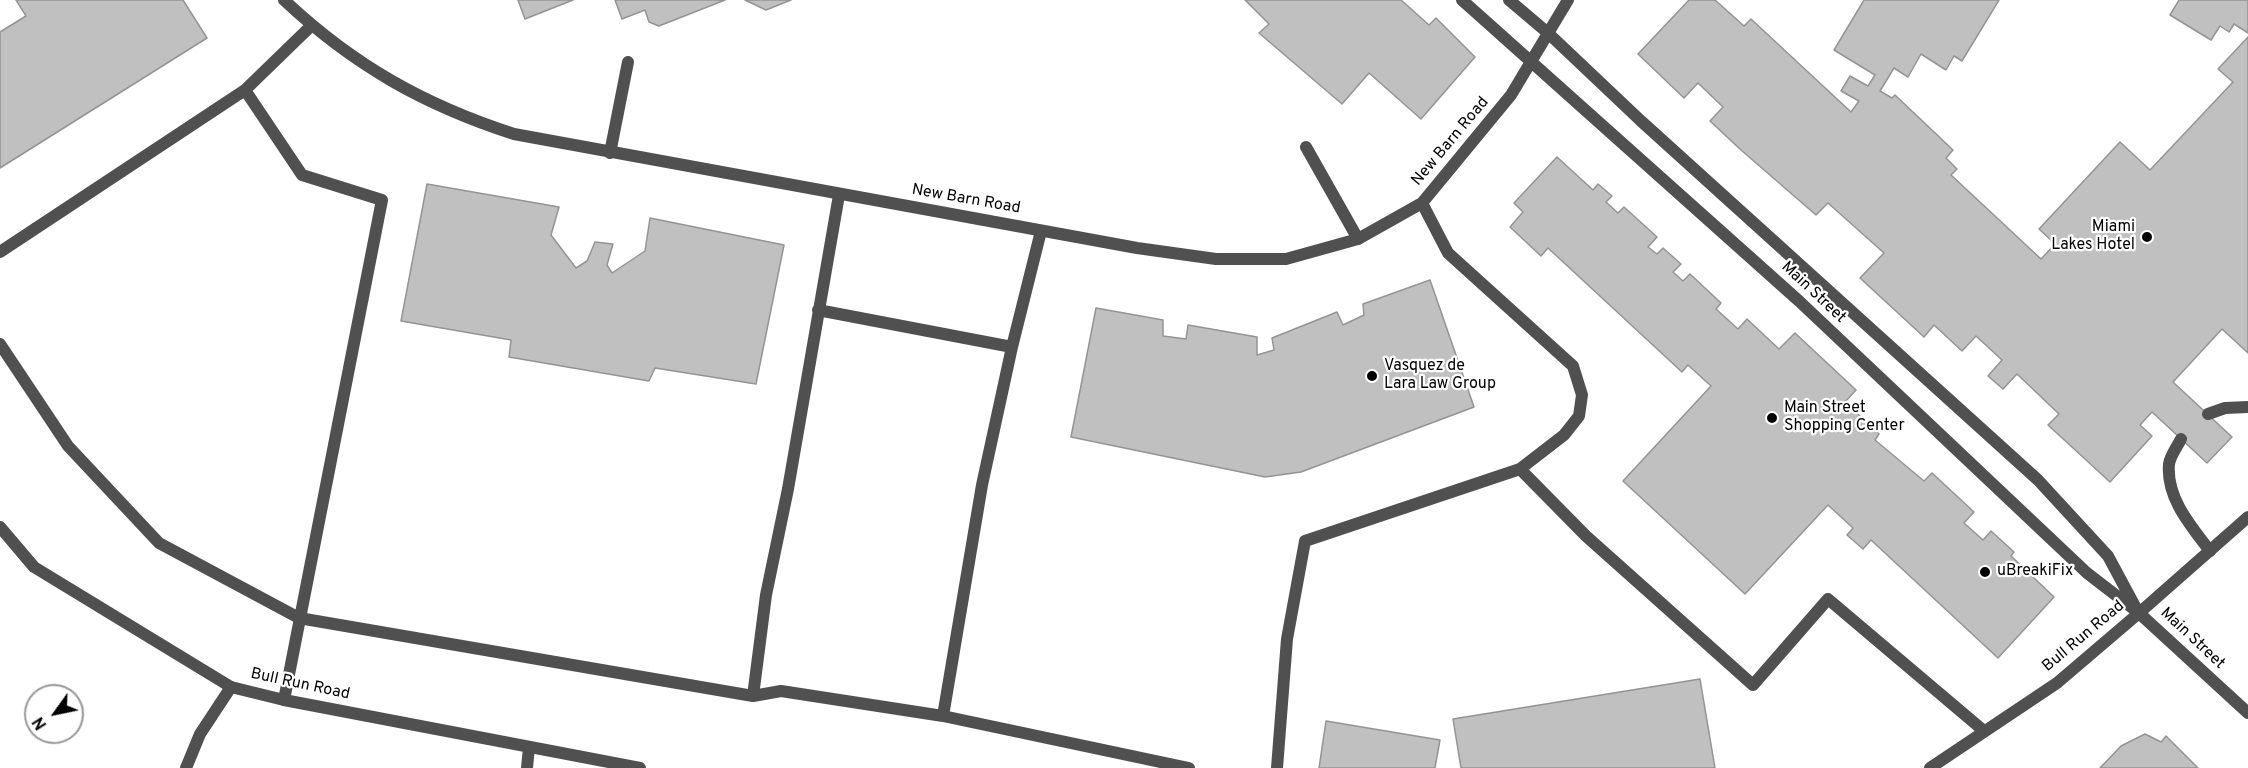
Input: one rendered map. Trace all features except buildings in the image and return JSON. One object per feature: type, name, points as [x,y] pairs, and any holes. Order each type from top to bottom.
[{"type":"street","name":"New Barn Road","points":[[284,0],[336,46],[391,82],[452,112],[514,134],[1041,231],[1216,259],[1286,259],[1358,239],[1422,203],[1511,95],[1568,0]]},
{"type":"street","name":"Main Street","points":[[1462,0],[1799,301],[2087,573],[2139,613],[2248,713]]},
{"type":"street","name":"Main Street","points":[[1509,0],[2038,480],[2108,556],[2139,613]]},
{"type":"street","points":[[0,252],[245,90],[311,26]]},
{"type":"street","points":[[610,153],[628,62]]},
{"type":"street","points":[[245,90],[302,175],[382,200],[284,700]]},
{"type":"street","points":[[1306,147],[1358,239]]},
{"type":"street","points":[[753,696],[766,595],[788,489],[839,195]]},
{"type":"street","points":[[1277,768],[1287,639],[1305,541],[1520,469],[1564,435],[1579,416],[1582,395],[1573,366],[1448,253],[1422,203]]},
{"type":"street","points":[[943,716],[981,485],[1041,231]]},
{"type":"street","points":[[818,310],[1012,347]]},
{"type":"street","points":[[0,344],[68,446],[159,543],[299,618],[753,696],[781,691],[943,716],[1189,768]]},
{"type":"street","points":[[2208,414],[2225,408],[2248,407]]},
{"type":"street","points":[[2181,439],[2169,462],[2170,485],[2182,513],[2210,551]]},
{"type":"street","points":[[1520,469],[1586,536],[1753,685],[1828,599],[1984,732]]},
{"type":"street","name":"Bull Run Road","points":[[1930,768],[2056,683],[2248,517]]},
{"type":"street","name":"Bull Run Road","points":[[0,527],[34,567],[231,687],[284,700],[640,768]]},
{"type":"street","points":[[186,768],[201,734],[231,687]]},
{"type":"street","points":[[527,768],[529,747]]},
{"type":"place","name":"Miami Lakes Hotel","points":[[2147,237]]},
{"type":"place","name":"Vasquez de Lara Law Group","points":[[1372,376]]},
{"type":"place","name":"Main Street Shopping Center","points":[[1772,418]]},
{"type":"place","name":"uBreakiFix","points":[[1985,572]]}]
